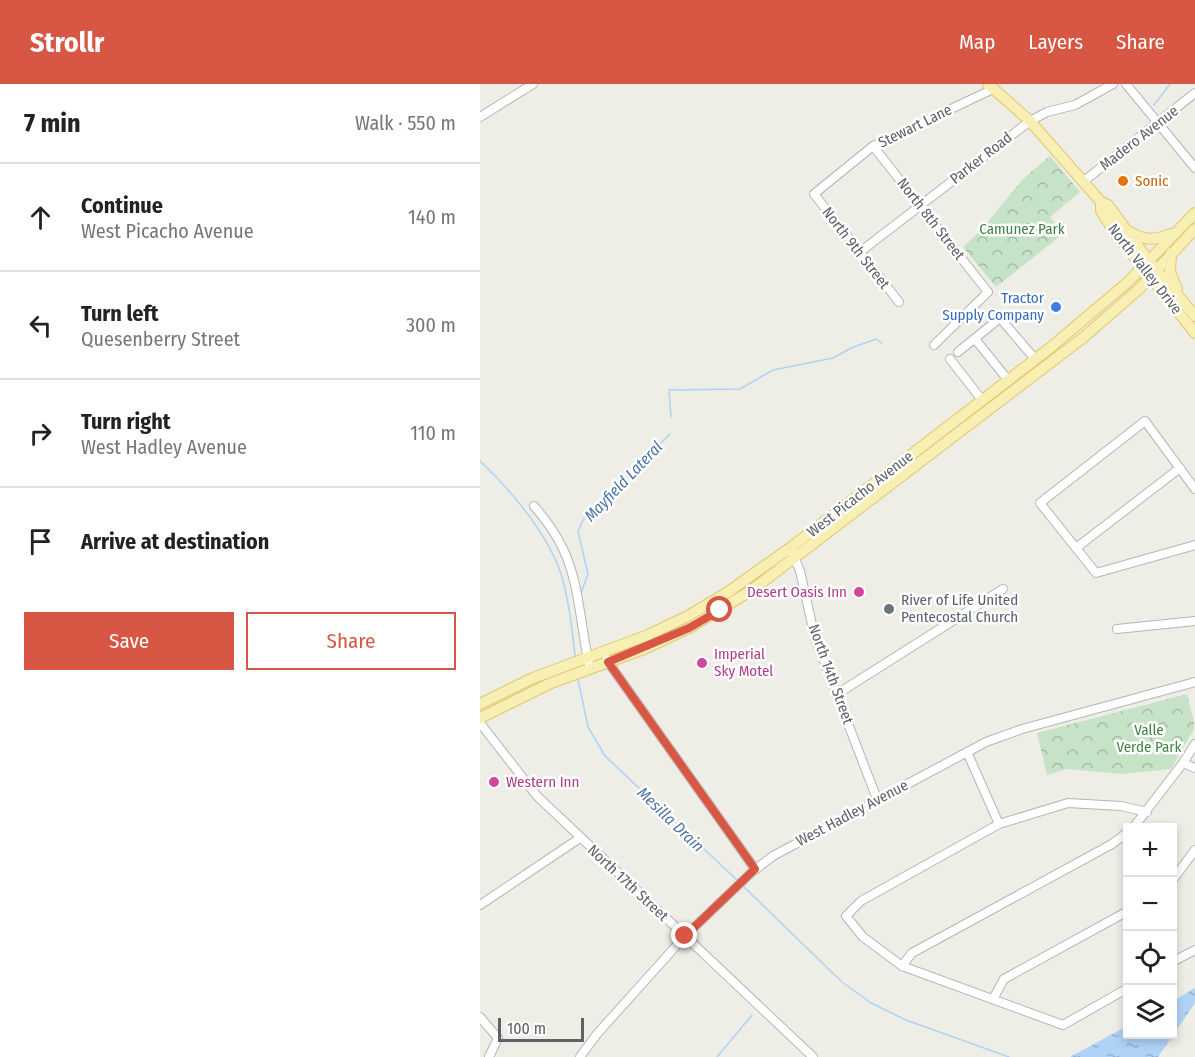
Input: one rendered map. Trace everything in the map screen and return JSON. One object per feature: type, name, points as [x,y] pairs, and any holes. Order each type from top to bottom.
[{"type":"main road","name":"North Valley Drive","points":[[991,86],[1030,121],[1101,202],[1108,205],[1127,231],[1162,292],[1195,333]]},
{"type":"main road","name":"North Valley Drive","points":[[1101,202],[1101,211],[1127,248],[1195,316]]},
{"type":"main road","name":"West Picacho Avenue","points":[[480,704],[533,678],[558,674],[589,663],[606,651],[688,616],[793,553],[1084,337],[1139,289],[1177,231],[1195,213]]},
{"type":"main road","name":"West Picacho Avenue","points":[[589,663],[608,662],[689,628],[752,590],[793,553],[1128,282],[1171,253],[1195,229]]},
{"type":"main road","points":[[1127,231],[1149,240],[1177,231]]},
{"type":"main road","points":[[1127,248],[1132,270],[1128,282]]},
{"type":"main road","points":[[1171,253],[1170,272],[1181,300]]},
{"type":"main road","points":[[1139,289],[1148,287],[1162,292]]},
{"type":"main road","name":"West Picacho Avenue","points":[[480,718],[558,674]]},
{"type":"street","points":[[480,117],[533,84]]},
{"type":"street","points":[[1126,84],[1195,168]]},
{"type":"street","name":"Stewart Lane","points":[[814,194],[873,146],[991,86]]},
{"type":"street","name":"Parker Road","points":[[860,252],[1030,121],[1047,111],[1075,105],[1107,86]]},
{"type":"street","name":"Madero Avenue","points":[[1084,181],[1195,93]]},
{"type":"street","name":"North 8th Street","points":[[873,146],[988,292],[934,345]]},
{"type":"street","name":"North 9th Street","points":[[814,194],[899,302]]},
{"type":"street","points":[[958,352],[1000,318],[1035,359]]},
{"type":"street","points":[[975,339],[1008,380]]},
{"type":"street","points":[[950,359],[982,400]]},
{"type":"street","points":[[1195,489],[1145,421],[1040,503],[1096,573],[1195,545]]},
{"type":"street","points":[[1076,548],[1180,468]]},
{"type":"street","points":[[534,506],[564,550],[572,575],[589,663]]},
{"type":"street","name":"North 14th Street","points":[[793,553],[814,638],[877,799]]},
{"type":"street","points":[[837,694],[1002,589]]},
{"type":"street","points":[[1117,629],[1195,621]]},
{"type":"street","points":[[606,651],[608,662],[755,869]]},
{"type":"street","name":"West Hadley Avenue","points":[[580,1057],[597,1034],[685,936],[755,869],[779,853],[986,742],[1022,729],[1194,685]]},
{"type":"street","name":"North 17th Street","points":[[480,723],[537,796],[813,1057]]},
{"type":"street","points":[[1137,823],[1195,744]]},
{"type":"street","points":[[967,752],[999,824]]},
{"type":"street","points":[[1183,763],[1195,768]]},
{"type":"street","points":[[1123,991],[1063,1025],[902,966],[863,937],[846,916],[861,901],[999,824],[1068,803],[1120,806],[1147,812]]},
{"type":"street","points":[[902,966],[912,954],[1112,844],[1123,836]]},
{"type":"street","points":[[480,905],[580,838]]},
{"type":"street","points":[[1176,877],[1195,850]]},
{"type":"street","points":[[993,999],[1004,980],[1123,914]]},
{"type":"street","points":[[1177,961],[1195,950]]},
{"type":"street","points":[[480,1017],[498,1038],[489,1057]]},
{"type":"green space","name":"Camunez Park","points":[[1050,156],[1080,192],[1050,217],[1063,234],[996,287],[963,247],[981,230],[1023,179]]},
{"type":"green space","name":"Valle Verde Park","points":[[1187,694],[1194,729],[1171,769],[1122,774],[1067,769],[1047,775],[1037,733]]},
{"type":"water","points":[[1195,988],[1195,1003],[1177,1029],[1177,999]]},
{"type":"water","points":[[1123,1028],[1123,1039],[1170,1039],[1158,1057],[1070,1057]]},
{"type":"waterway","points":[[1154,105],[1170,84]]},
{"type":"waterway","name":"Mayfield Lateral","points":[[671,417],[669,390],[740,389],[773,370],[833,358],[851,348],[876,339],[882,343]]},
{"type":"waterway","name":"Mayfield Lateral","points":[[581,593],[588,574],[578,531],[583,520],[670,434]]},
{"type":"waterway","name":"Mesilla Drain","points":[[480,461],[527,513],[555,559],[566,594],[575,656]]},
{"type":"waterway","name":"Mesilla Drain","points":[[578,679],[588,727],[605,756],[738,881]]},
{"type":"waterway","name":"Mesilla Drain","points":[[743,886],[842,982],[871,1003],[906,1020],[1009,1057]]},
{"type":"waterway","points":[[717,1057],[752,1015]]},
{"type":"place","name":"Sonic","points":[[1123,181]]},
{"type":"place","name":"Tractor Supply Company","points":[[1056,307]]},
{"type":"place","name":"Desert Oasis Inn","points":[[859,592]]},
{"type":"place","name":"River of Life United Pentecostal Church","points":[[889,609]]},
{"type":"place","name":"Imperial Sky Motel","points":[[702,663]]},
{"type":"place","name":"Western Inn","points":[[494,782]]},
{"type":"route","points":[[685,936],[755,869],[608,662],[644,649],[689,628],[720,610]]}]
